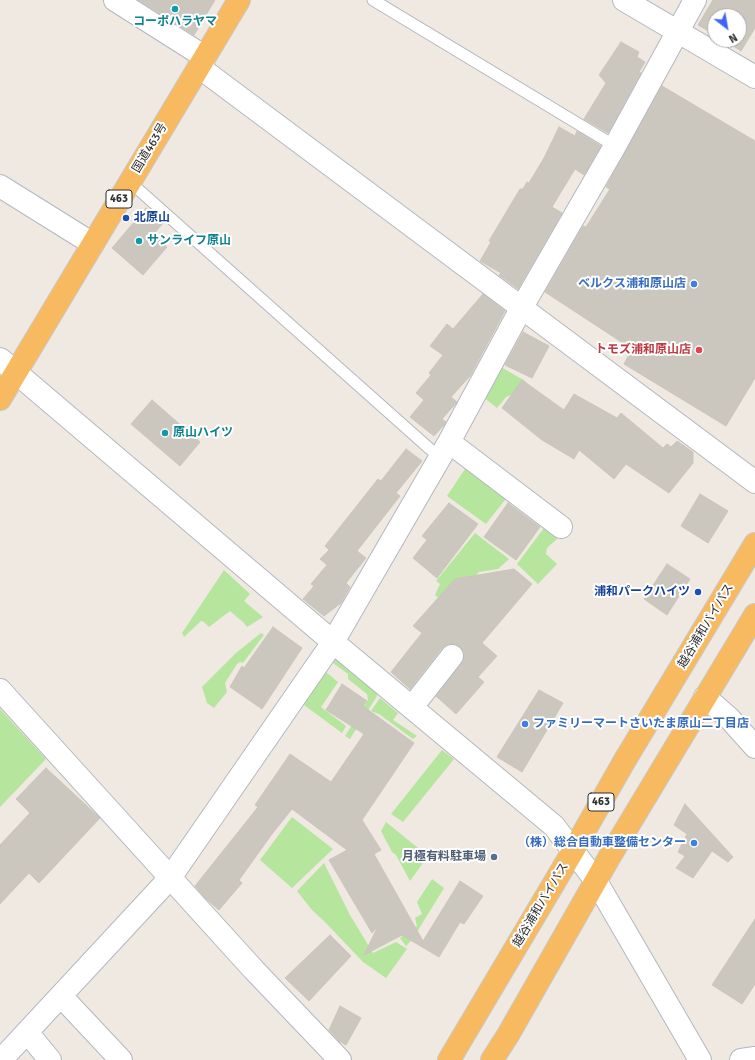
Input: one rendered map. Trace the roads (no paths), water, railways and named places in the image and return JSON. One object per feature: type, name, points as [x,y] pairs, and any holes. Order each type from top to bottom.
[{"type":"highway","name":"国道463号","points":[[0,399],[8,366],[93,244],[239,0]]},
{"type":"highway","name":"越谷浦和バイパス","points":[[449,1060],[625,760],[755,544]]},
{"type":"highway","points":[[492,1060],[508,1035],[596,881],[755,615]]},
{"type":"street","points":[[114,0],[202,62],[522,307],[755,482]]},
{"type":"street","points":[[624,0],[755,77]]},
{"type":"street","points":[[1,1060],[170,878],[333,642],[444,450],[522,307],[615,146],[695,0]]},
{"type":"street","points":[[0,186],[93,244]]},
{"type":"street","points":[[8,366],[333,642],[554,826],[596,881],[695,1058]]},
{"type":"street","points":[[444,450],[561,527]]},
{"type":"street","points":[[412,707],[452,656]]},
{"type":"street","points":[[0,690],[254,970],[340,1060]]},
{"type":"street","points":[[705,697],[729,718],[755,747]]},
{"type":"street","points":[[61,996],[121,1060]]},
{"type":"street","points":[[27,1032],[50,1060]]},
{"type":"street","points":[[741,1060],[755,1058]]},
{"type":"lane","points":[[373,0],[615,146]]},
{"type":"lane","points":[[130,182],[444,450]]},
{"type":"place","name":"コーポハラヤマ","points":[[175,9]]},
{"type":"place","name":"北原山","points":[[126,218]]},
{"type":"place","name":"サンライフ原山","points":[[139,241]]},
{"type":"place","name":"ベルクス浦和原山店","points":[[694,284]]},
{"type":"place","name":"トモズ浦和原山店","points":[[699,350]]},
{"type":"place","name":"原山ハイツ","points":[[165,433]]},
{"type":"place","name":"浦和パークハイツ","points":[[698,592]]},
{"type":"place","name":"ファミリーマートさいたま原山二丁目店","points":[[525,724]]},
{"type":"place","name":"（株）総合自動車整備センター","points":[[694,843]]},
{"type":"place","name":"月極有料駐車場","points":[[494,857]]}]
